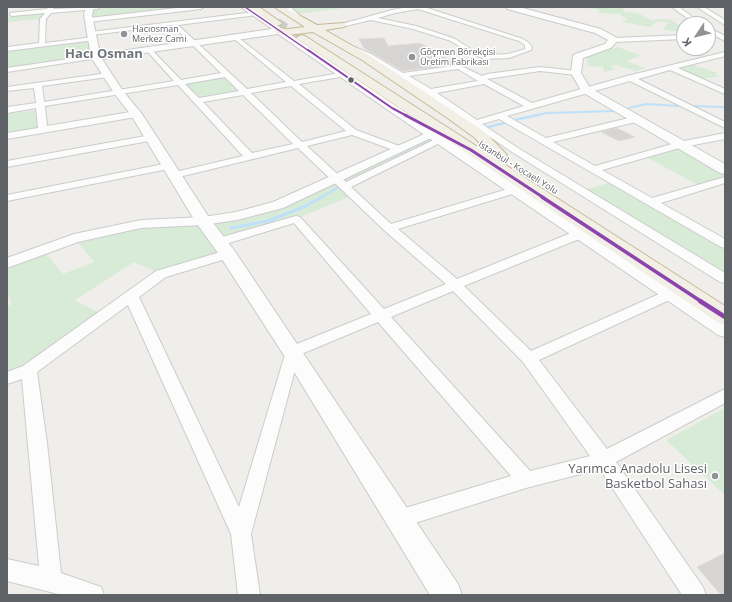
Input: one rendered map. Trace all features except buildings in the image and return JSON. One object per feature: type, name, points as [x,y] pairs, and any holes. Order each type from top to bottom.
[{"type":"highway","points":[[267,7],[290,21]]},
{"type":"highway","points":[[278,7],[302,20],[471,150],[725,317]]},
{"type":"highway","points":[[254,10],[275,26],[288,32],[318,32],[366,58],[454,116],[480,135],[499,155]]},
{"type":"highway","points":[[275,26],[301,24],[303,23],[302,20]]},
{"type":"highway","name":"İstanbul - Kocaeli Yolu","points":[[318,32],[499,155],[725,299]]},
{"type":"highway","points":[[392,108],[471,150]]},
{"type":"main road","points":[[245,7],[254,10]]},
{"type":"main road","points":[[510,7],[598,31],[614,40],[608,46],[578,56],[576,73],[586,90],[725,170]]},
{"type":"main road","points":[[92,24],[149,50],[235,37],[275,26],[318,32],[343,74],[725,330]]},
{"type":"main road","points":[[92,24],[108,75],[119,93],[136,114],[203,221],[223,248],[292,352],[447,595]]},
{"type":"street","points":[[7,20],[19,7]]},
{"type":"street","points":[[7,49],[42,45],[92,24],[200,7],[215,19]]},
{"type":"street","points":[[290,7],[289,9],[302,20]]},
{"type":"street","points":[[384,7],[394,11]]},
{"type":"street","points":[[318,32],[394,11],[418,7],[521,40],[529,47],[528,50],[509,56],[485,57],[472,52],[453,40],[442,36],[414,27],[371,18]]},
{"type":"street","points":[[675,7],[688,16]]},
{"type":"street","points":[[700,7],[725,23]]},
{"type":"street","points":[[12,14],[51,9],[92,24],[174,24],[215,19],[254,10]]},
{"type":"street","points":[[42,45],[43,19],[51,9]]},
{"type":"street","points":[[36,20],[43,19]]},
{"type":"street","points":[[7,70],[92,24]]},
{"type":"street","points":[[174,24],[244,93],[390,228],[455,285],[529,358],[604,460],[695,595]]},
{"type":"street","points":[[318,32],[369,55],[402,75],[430,92],[515,150],[725,279]]},
{"type":"street","points":[[235,37],[353,132],[399,149]]},
{"type":"street","points":[[614,40],[676,37]]},
{"type":"street","points":[[149,50],[250,157]]},
{"type":"street","points":[[475,123],[586,90],[725,54]]},
{"type":"street","points":[[710,58],[720,63]]},
{"type":"street","points":[[402,75],[459,67],[532,107]]},
{"type":"street","points":[[671,68],[725,92]]},
{"type":"street","points":[[430,92],[482,83],[487,76],[540,69],[576,73]]},
{"type":"street","points":[[198,101],[343,74]]},
{"type":"street","points":[[7,89],[108,75]]},
{"type":"street","points":[[7,110],[226,75]]},
{"type":"street","points":[[630,78],[725,125]]},
{"type":"street","points":[[38,85],[39,105],[43,130]]},
{"type":"street","points":[[7,136],[136,114]]},
{"type":"street","points":[[500,116],[725,244]]},
{"type":"street","points":[[545,141],[637,119]]},
{"type":"street","points":[[7,198],[113,178],[250,157],[353,132]]},
{"type":"street","points":[[594,169],[682,144],[725,136]]},
{"type":"street","points":[[341,183],[399,149],[436,137]]},
{"type":"street","points":[[7,263],[74,238],[133,225],[203,221],[237,216],[278,205],[341,183],[436,137]]},
{"type":"street","points":[[7,164],[151,138]]},
{"type":"street","points":[[652,202],[725,180]]},
{"type":"street","points":[[390,228],[515,190]]},
{"type":"street","points":[[7,378],[29,370],[161,274],[296,219],[526,480]]},
{"type":"street","points":[[241,534],[292,352],[580,234]]},
{"type":"street","points":[[529,358],[671,294]]},
{"type":"street","points":[[131,295],[241,534],[249,595]]},
{"type":"street","points":[[29,370],[38,442],[51,580]]},
{"type":"street","points":[[399,519],[526,480],[604,460],[725,395]]},
{"type":"street","points":[[7,570],[51,580],[93,595]]},
{"type":"green space","points":[[200,7],[89,20],[90,8]]},
{"type":"green space","points":[[290,7],[350,7],[298,14],[289,9]]},
{"type":"green space","points":[[570,7],[622,7],[625,12],[637,13],[654,21],[656,20],[654,19],[676,20],[671,20],[676,23],[676,31],[662,29],[669,23],[658,21],[649,27],[624,22],[621,20],[627,21],[625,17],[621,16],[620,14],[599,13],[598,9]]},
{"type":"green space","points":[[49,11],[43,19],[7,22],[12,14]]},
{"type":"green space","points":[[93,39],[96,57],[7,70],[7,49]]},
{"type":"green space","points":[[618,47],[641,56],[626,61],[646,68],[636,71],[616,65],[610,66],[616,69],[604,72],[603,67],[588,66],[586,58],[589,56]]},
{"type":"green space","points":[[693,65],[718,73],[715,74],[720,76],[702,79],[676,69]]},
{"type":"green space","points":[[226,75],[245,93],[197,101],[180,83]]},
{"type":"green space","points":[[37,110],[40,129],[7,134],[7,114]]},
{"type":"green space","points":[[431,134],[441,140],[345,186],[354,195],[296,219],[220,242],[228,254],[161,274],[134,262],[75,300],[103,315],[7,378],[7,306],[12,304],[7,294],[7,263],[43,250],[63,274],[94,262],[74,238],[141,224],[203,221],[278,205]]},
{"type":"green space","points":[[682,144],[725,170],[725,180],[702,187],[642,155]]},
{"type":"green space","points":[[615,181],[725,244],[725,279],[581,191]]},
{"type":"green space","points":[[725,408],[725,495],[666,440]]},
{"type":"waterway","points":[[629,108],[646,104],[680,106]]},
{"type":"waterway","points":[[693,106],[725,107]]},
{"type":"waterway","points":[[538,115],[546,113],[615,111]]},
{"type":"waterway","points":[[514,120],[538,115]]},
{"type":"waterway","points":[[534,116],[538,115]]},
{"type":"waterway","points":[[488,127],[505,123]]},
{"type":"waterway","points":[[421,146],[429,142]]},
{"type":"waterway","points":[[320,198],[337,188]]},
{"type":"waterway","points":[[231,228],[268,221],[306,206],[322,197]]},
{"type":"tunnel","points":[[277,23],[301,38]]},
{"type":"railway","points":[[693,7],[725,27]]},
{"type":"transit line","points":[[245,7],[392,108],[471,150],[725,317]]},
{"type":"place","name":"Hacıosman Merkez Cami","points":[[124,34]]},
{"type":"place","name":"Göçmen Börekçisi Üretim Fabrikası","points":[[412,57]]},
{"type":"place","name":"Yarımca Anadolu Lisesi Basketbol Sahası","points":[[715,476]]},
{"type":"district","name":"Hacı Osman","points":[[104,54]]}]
